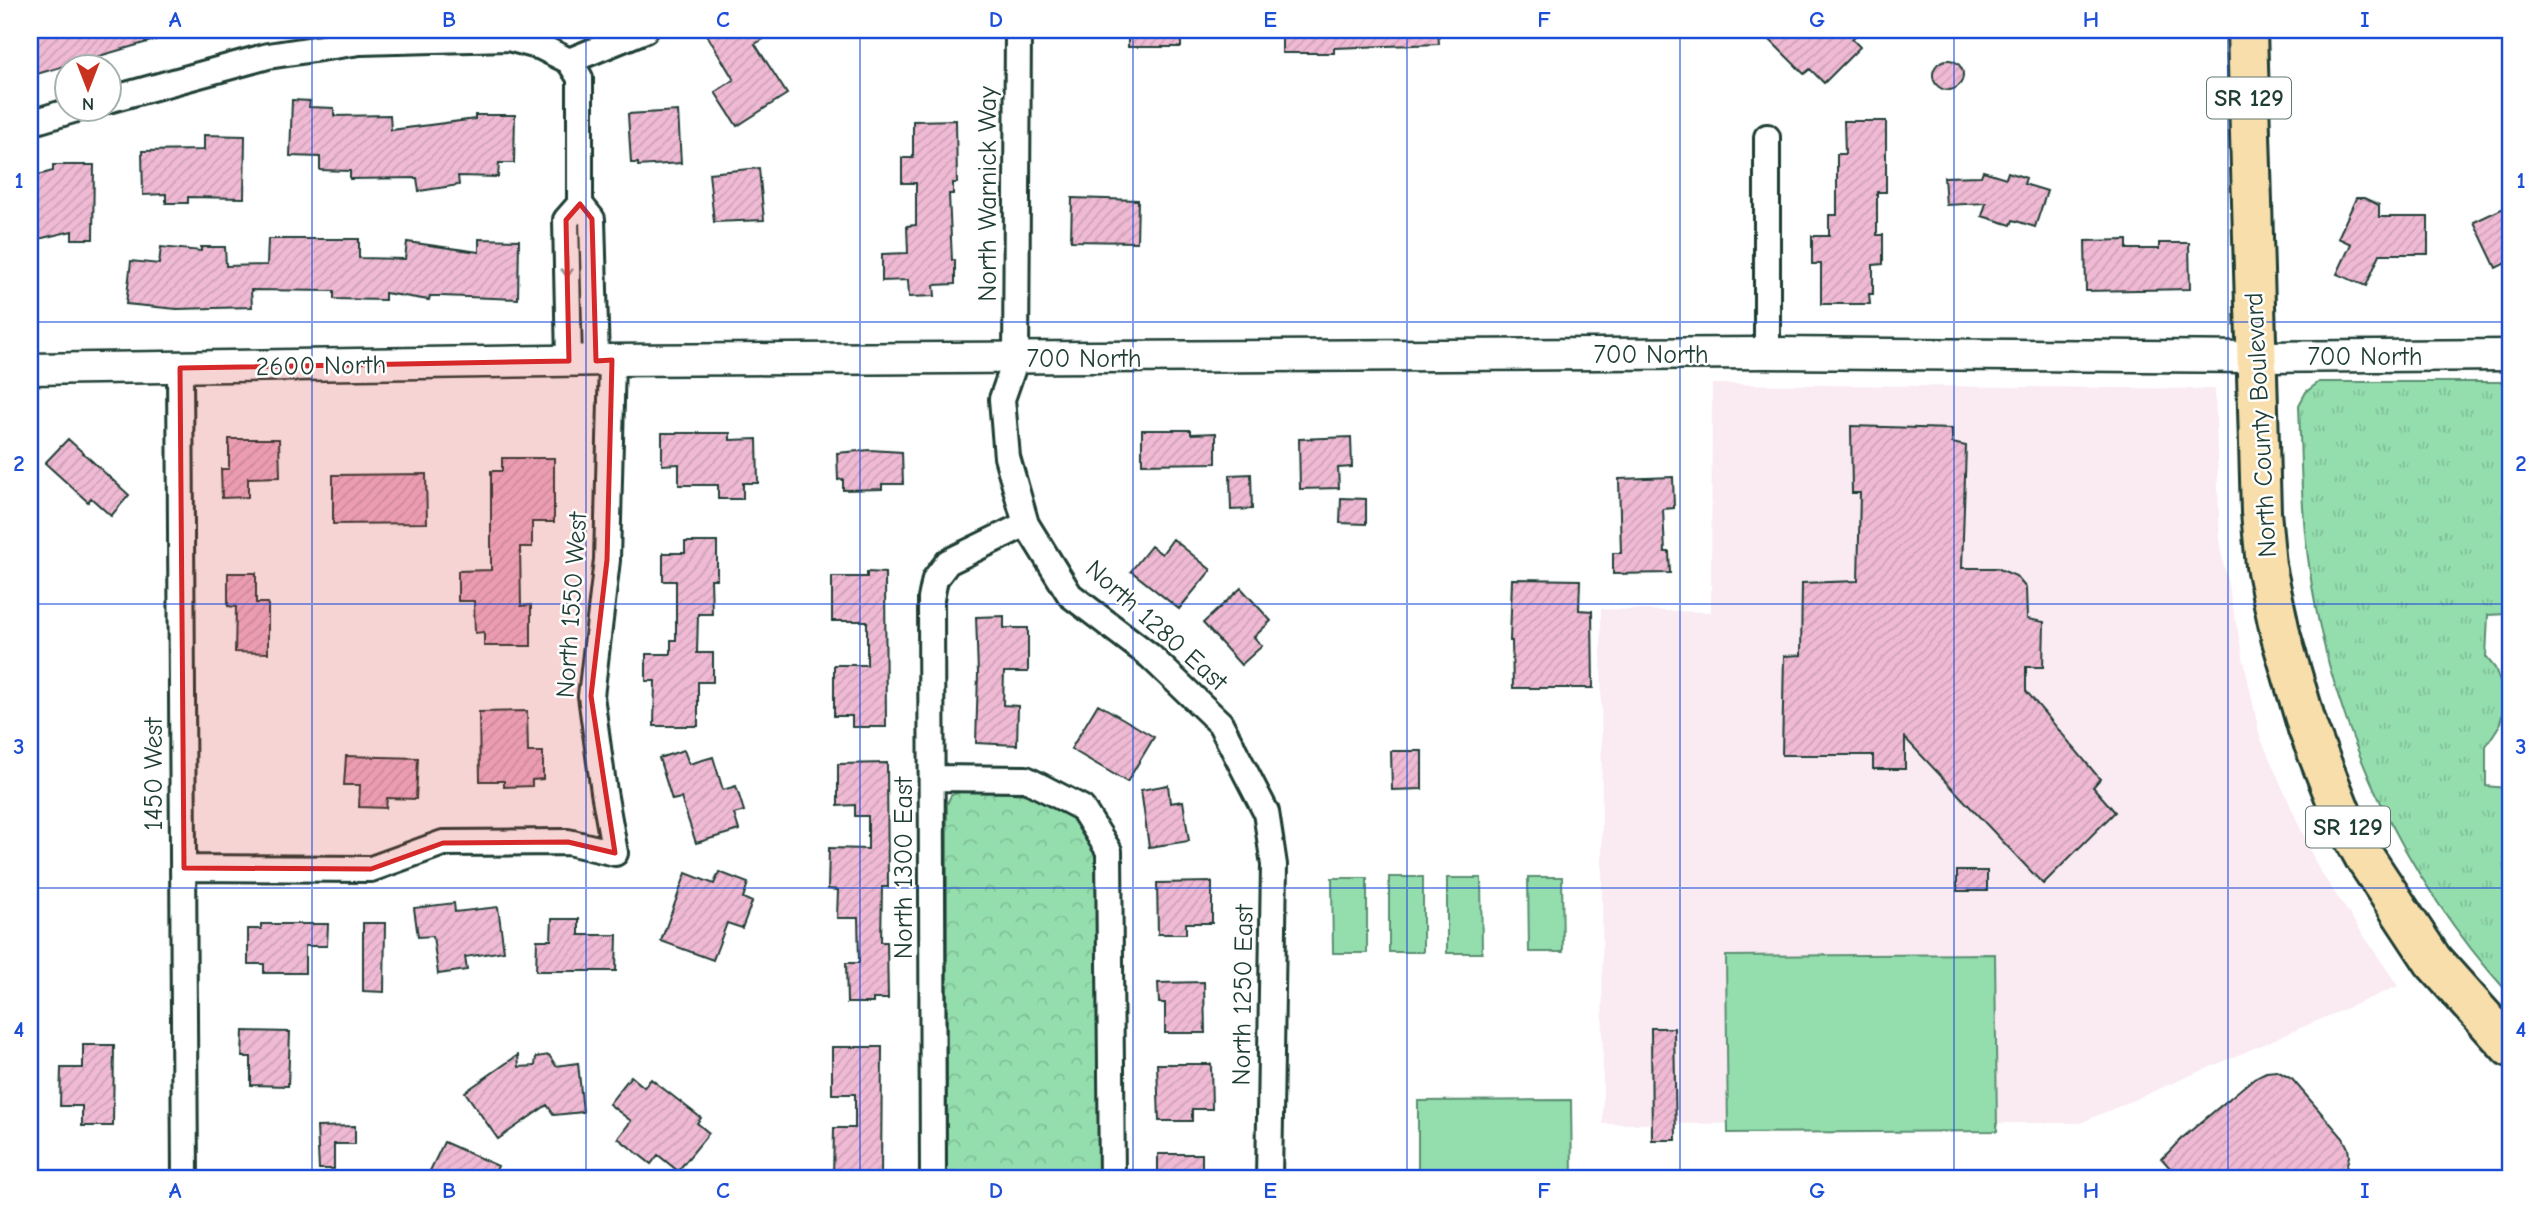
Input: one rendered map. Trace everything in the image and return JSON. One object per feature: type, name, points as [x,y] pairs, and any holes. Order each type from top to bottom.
[{"type":"main road","name":"North County Boulevard","points":[[2247,30],[2261,512],[2266,566],[2281,637],[2308,729],[2344,820],[2365,858],[2433,961],[2510,1047]]},
{"type":"street","points":[[122,96],[268,56],[360,42],[508,37],[541,47],[569,61],[645,30]]},
{"type":"street","name":"North Warnick Way","points":[[1016,359],[1018,30]]},
{"type":"street","name":"North 1550 West","points":[[184,868],[371,869],[443,843],[568,842],[615,853],[591,695],[607,560],[592,361],[566,220],[580,204],[580,78],[569,61]]},
{"type":"street","points":[[30,123],[52,116]]},
{"type":"street","points":[[1767,137],[1767,353]]},
{"type":"street","name":"700 North","points":[[592,361],[1767,353],[2255,357],[2510,355]]},
{"type":"street","name":"North 1280 East","points":[[1016,359],[1002,399],[1007,457],[1026,524],[1070,595],[1150,656],[1220,723],[1266,812]]},
{"type":"street","name":"2600 North","points":[[30,369],[592,361]]},
{"type":"street","name":"1450 West","points":[[180,368],[185,1179]]},
{"type":"street","name":"North 1300 East","points":[[933,1179],[931,599],[935,579],[948,562],[1026,524]]},
{"type":"street","points":[[933,778],[1026,779],[1082,808],[1109,851],[1112,1179]]},
{"type":"street","name":"North 1250 East","points":[[1266,812],[1274,864],[1269,1179]]},
{"type":"highlighted area","points":[[580,204],[592,219],[596,361],[612,360],[607,560],[591,696],[615,853],[568,842],[443,843],[371,869],[184,868],[180,368],[569,361],[566,220]]},
{"type":"shaded area","points":[[1712,384],[2215,389],[2220,547],[2260,737],[2318,868],[2398,986],[2080,1123],[1603,1124],[1601,609],[1711,612]]},
{"type":"green space","points":[[2319,382],[2510,382],[2510,592],[2506,592],[2506,614],[2488,615],[2486,657],[2495,668],[2503,690],[2504,709],[2499,726],[2486,746],[2486,786],[2506,788],[2506,810],[2510,810],[2510,995],[2435,899],[2403,846],[2352,735],[2333,677],[2318,618],[2308,558],[2302,482],[2299,405],[2306,392]]},
{"type":"green space","points":[[960,792],[1025,794],[1058,806],[1072,818],[1098,858],[1100,1179],[947,1179],[947,804],[951,795]]},
{"type":"green space","points":[[1389,877],[1423,877],[1423,952],[1389,952]]},
{"type":"green space","points":[[1528,877],[1562,877],[1563,952],[1529,952]]},
{"type":"green space","points":[[1332,878],[1367,878],[1367,953],[1333,953]]},
{"type":"green space","points":[[1447,878],[1481,878],[1482,953],[1447,953]]},
{"type":"green space","points":[[1995,954],[1997,1131],[1728,1133],[1726,956]]},
{"type":"green space","points":[[1571,1100],[1572,1179],[1418,1179],[1418,1101]]},
{"type":"building","points":[[30,30],[171,30],[172,35],[113,52],[52,52],[52,70],[30,76]]},
{"type":"building","points":[[704,30],[779,30],[755,44],[787,94],[737,126],[715,92],[734,80]]},
{"type":"building","points":[[1128,30],[1181,30],[1181,47],[1128,47]]},
{"type":"building","points":[[1282,30],[1438,30],[1439,44],[1334,48],[1334,53],[1282,53]]},
{"type":"building","points":[[1760,30],[1861,30],[1852,39],[1860,47],[1824,83],[1810,69],[1804,74]]},
{"type":"building","points":[[1948,60],[1954,61],[1962,69],[1962,81],[1954,89],[1948,90],[1942,89],[1934,81],[1933,75],[1934,69],[1942,61]]},
{"type":"building","points":[[292,100],[310,101],[309,107],[334,108],[334,116],[390,115],[391,130],[475,119],[475,115],[515,115],[514,163],[499,163],[498,177],[458,176],[459,185],[419,191],[417,178],[350,179],[350,171],[320,170],[320,157],[290,156]]},
{"type":"building","points":[[678,111],[681,163],[638,166],[638,163],[631,163],[628,114]]},
{"type":"building","points":[[956,120],[957,183],[953,183],[953,194],[949,194],[955,284],[934,285],[935,296],[909,297],[908,280],[882,281],[882,254],[908,253],[907,226],[916,225],[916,183],[902,183],[902,158],[913,158],[913,121]]},
{"type":"building","points":[[1844,121],[1886,121],[1886,192],[1877,192],[1877,235],[1883,235],[1883,264],[1873,265],[1873,294],[1869,294],[1870,304],[1821,304],[1821,264],[1812,264],[1812,236],[1829,236],[1829,215],[1837,215],[1837,154],[1845,154]]},
{"type":"building","points":[[204,135],[245,136],[244,198],[188,197],[188,203],[166,203],[166,194],[143,195],[142,151],[204,150]]},
{"type":"building","points":[[53,165],[94,165],[93,239],[72,239],[72,231],[30,241],[30,177],[53,171]]},
{"type":"building","points":[[759,168],[764,220],[714,222],[709,173]]},
{"type":"building","points":[[1983,171],[2006,178],[2008,172],[2026,178],[2024,184],[2047,191],[2035,227],[2013,220],[2011,225],[1982,216],[1986,203],[1946,205],[1944,177],[1981,176]]},
{"type":"building","points":[[1072,198],[1138,200],[1137,242],[1071,241]]},
{"type":"building","points":[[2356,198],[2364,198],[2379,205],[2379,217],[2428,217],[2428,254],[2380,254],[2366,286],[2337,274],[2351,244],[2338,238]]},
{"type":"building","points":[[2510,205],[2510,261],[2496,268],[2474,222]]},
{"type":"building","points":[[268,239],[359,239],[359,258],[405,259],[407,242],[479,252],[479,239],[519,240],[518,299],[430,296],[429,300],[385,293],[385,300],[334,299],[334,291],[251,290],[252,307],[177,309],[126,304],[131,261],[159,264],[161,247],[201,251],[201,247],[225,247],[226,266],[267,265]]},
{"type":"building","points":[[2127,240],[2127,249],[2159,249],[2159,243],[2189,243],[2190,289],[2086,291],[2085,241]]},
{"type":"building","points":[[1851,426],[1952,429],[1952,443],[1966,446],[1962,568],[1997,568],[2016,576],[2026,588],[2027,619],[2044,622],[2043,667],[2026,667],[2026,691],[2100,779],[2093,787],[2115,812],[2043,884],[1905,738],[1905,769],[1873,769],[1873,755],[1782,755],[1784,656],[1801,655],[1802,583],[1858,581],[1860,493],[1852,493]]},
{"type":"building","points":[[1142,430],[1216,433],[1216,463],[1142,464]]},
{"type":"building","points":[[662,433],[730,433],[730,440],[757,439],[758,483],[743,483],[743,499],[718,499],[718,485],[679,485],[679,464],[662,465]]},
{"type":"building","points":[[1351,437],[1352,467],[1338,468],[1339,488],[1300,489],[1299,439]]},
{"type":"building","points":[[68,439],[129,495],[111,516],[91,498],[88,502],[45,463]]},
{"type":"building","points":[[229,439],[279,439],[280,477],[248,478],[248,497],[222,498],[221,469],[229,469]]},
{"type":"building","points":[[870,450],[902,452],[903,484],[882,484],[882,489],[843,490],[843,479],[838,480],[837,453]]},
{"type":"building","points":[[502,458],[554,458],[554,522],[532,522],[532,547],[520,547],[521,606],[531,605],[531,646],[484,646],[484,632],[475,633],[474,601],[458,601],[458,571],[491,570],[491,471],[502,471]]},
{"type":"building","points":[[426,474],[427,523],[333,524],[333,475]]},
{"type":"building","points":[[1251,474],[1252,509],[1231,510],[1230,475]]},
{"type":"building","points":[[1673,477],[1674,508],[1663,509],[1665,552],[1669,552],[1670,573],[1613,574],[1613,553],[1621,553],[1619,479]]},
{"type":"building","points":[[1341,498],[1366,499],[1366,524],[1340,523]]},
{"type":"building","points":[[1173,539],[1211,570],[1179,609],[1131,571],[1151,546],[1162,554]]},
{"type":"building","points":[[685,542],[717,542],[717,579],[711,579],[712,614],[698,614],[697,653],[713,653],[713,682],[698,682],[698,726],[654,726],[655,681],[646,681],[646,654],[671,654],[671,640],[676,640],[676,581],[663,581],[663,553],[685,553]]},
{"type":"building","points":[[867,572],[885,573],[886,727],[852,727],[852,716],[834,716],[834,665],[867,665],[867,621],[832,621],[832,577],[867,577]]},
{"type":"building","points":[[228,573],[256,573],[256,603],[268,603],[268,653],[235,652],[236,607],[228,606]]},
{"type":"building","points":[[1512,579],[1580,580],[1579,610],[1592,611],[1593,688],[1513,688],[1510,641]]},
{"type":"building","points":[[1241,588],[1271,621],[1254,637],[1262,646],[1241,665],[1203,623]]},
{"type":"building","points":[[1004,616],[1004,628],[1028,628],[1028,672],[1004,672],[1003,705],[1018,706],[1017,745],[976,743],[976,617]]},
{"type":"building","points":[[1098,704],[1154,737],[1127,782],[1071,749]]},
{"type":"building","points":[[527,711],[528,752],[543,752],[543,779],[532,780],[532,786],[504,787],[504,781],[480,781],[479,712]]},
{"type":"building","points":[[684,750],[689,764],[713,757],[723,790],[736,786],[744,811],[734,814],[739,830],[696,843],[681,798],[672,800],[659,758]]},
{"type":"building","points":[[1391,751],[1422,751],[1422,789],[1392,790]]},
{"type":"building","points":[[346,756],[418,758],[416,799],[387,798],[386,808],[359,807],[360,785],[344,785]]},
{"type":"building","points":[[887,763],[888,887],[882,887],[881,942],[887,942],[888,999],[873,999],[873,1003],[847,1003],[846,963],[859,963],[858,918],[837,918],[838,890],[828,889],[829,848],[868,849],[868,816],[855,816],[855,805],[838,806],[838,764]]},
{"type":"building","points":[[1168,785],[1170,803],[1183,801],[1189,841],[1149,847],[1141,790]]},
{"type":"building","points":[[1957,871],[1987,871],[1987,891],[1957,891]]},
{"type":"building","points":[[719,872],[748,883],[743,898],[752,902],[742,928],[727,923],[713,960],[661,941],[686,873],[714,884]]},
{"type":"building","points":[[1212,882],[1212,923],[1186,923],[1186,934],[1158,934],[1157,883]]},
{"type":"building","points":[[454,903],[455,912],[498,907],[504,951],[465,957],[467,970],[438,974],[433,936],[418,937],[414,908]]},
{"type":"building","points":[[552,919],[579,919],[579,935],[617,935],[616,971],[536,971],[537,940],[551,940]]},
{"type":"building","points":[[363,923],[385,923],[384,992],[363,991]]},
{"type":"building","points":[[261,924],[328,924],[327,946],[305,946],[305,973],[264,973],[264,964],[248,964],[248,929],[261,929]]},
{"type":"building","points":[[1204,982],[1205,1033],[1165,1033],[1165,1003],[1159,1003],[1158,983]]},
{"type":"building","points":[[1651,1028],[1674,1028],[1676,1140],[1652,1140]]},
{"type":"building","points":[[243,1031],[290,1032],[288,1086],[251,1085],[251,1057],[242,1057]]},
{"type":"building","points":[[83,1045],[114,1045],[113,1126],[82,1126],[82,1106],[60,1106],[61,1068],[83,1068]]},
{"type":"building","points":[[832,1047],[882,1047],[881,1179],[833,1179],[834,1128],[855,1128],[855,1094],[832,1094]]},
{"type":"building","points":[[518,1055],[519,1067],[535,1066],[536,1057],[549,1055],[556,1066],[578,1063],[583,1112],[554,1115],[547,1105],[498,1139],[465,1092]]},
{"type":"building","points":[[1157,1064],[1211,1064],[1212,1109],[1192,1109],[1192,1121],[1159,1121]]},
{"type":"building","points":[[2277,1071],[2292,1079],[2343,1138],[2349,1156],[2346,1169],[2339,1179],[2158,1179],[2171,1169],[2162,1159],[2181,1139],[2254,1078],[2266,1072]]},
{"type":"building","points":[[631,1076],[644,1087],[651,1079],[701,1118],[697,1123],[709,1133],[678,1171],[658,1155],[651,1164],[618,1138],[631,1121],[609,1104]]},
{"type":"building","points":[[355,1126],[355,1144],[334,1144],[334,1169],[319,1169],[317,1127]]},
{"type":"building","points":[[444,1142],[498,1166],[492,1179],[426,1179]]},
{"type":"building","points":[[1158,1154],[1202,1154],[1202,1179],[1158,1179]]}]
